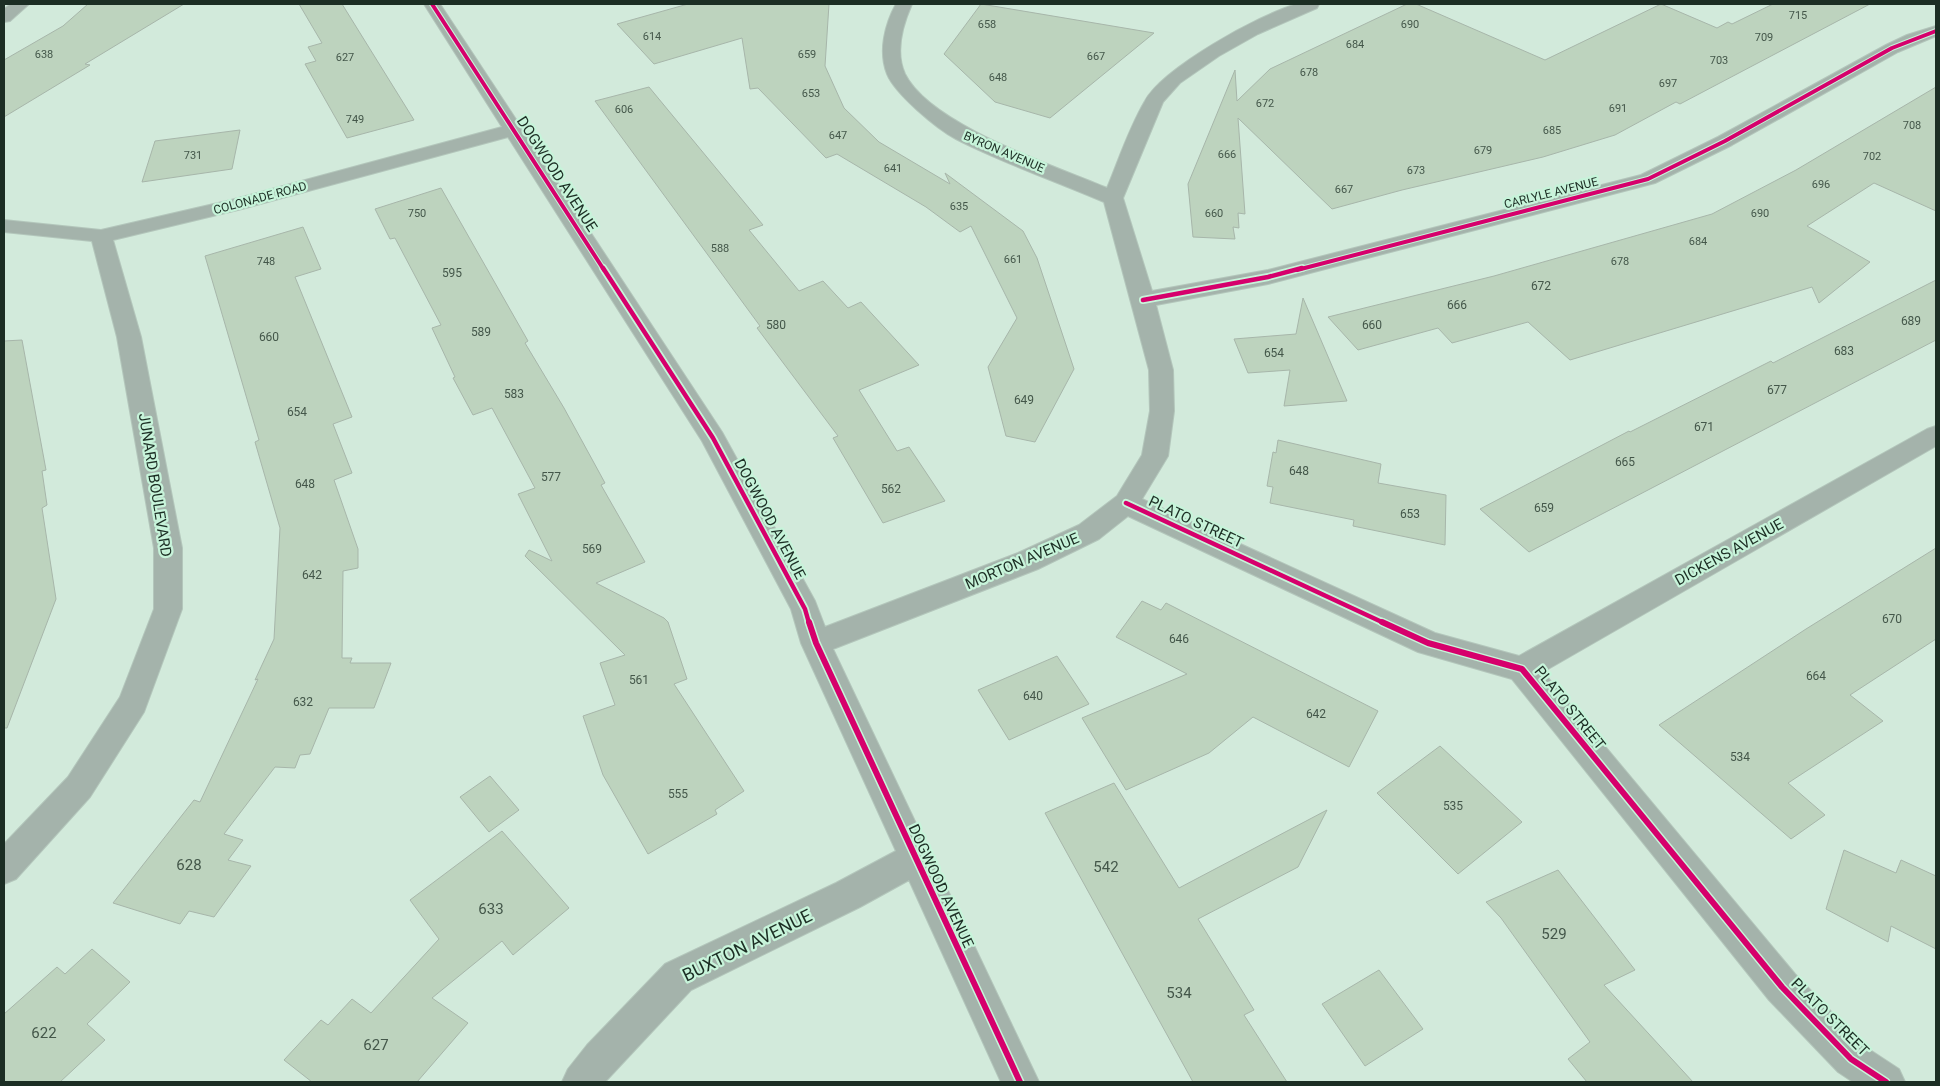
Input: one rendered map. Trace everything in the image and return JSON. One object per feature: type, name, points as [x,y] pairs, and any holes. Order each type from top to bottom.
[{"type":"street","points":[[4,17],[21,4]]},
{"type":"street","name":"DOGWOOD AVENUE","points":[[432,4],[713,438],[804,610],[816,644],[914,859],[1020,1082]]},
{"type":"street","name":"BYRON AVENUE","points":[[904,4],[898,16],[891,47],[896,74],[916,100],[961,134],[1113,198]]},
{"type":"street","points":[[1113,198],[1154,101],[1173,80],[1213,52],[1252,30],[1311,4]]},
{"type":"street","name":"CARLYLE AVENUE","points":[[1143,300],[1268,277],[1648,179],[1692,160],[1786,105],[1902,44],[1936,31]]},
{"type":"street","name":"COLONADE ROAD","points":[[4,226],[20,226],[101,236],[235,205],[514,130]]},
{"type":"street","name":"MORTON AVENUE","points":[[816,644],[1028,561],[1089,532],[1126,503],[1155,456],[1162,411],[1161,370],[1113,198]]},
{"type":"street","name":"JUNARD BOULEVARD","points":[[4,868],[79,787],[133,704],[168,609],[168,548],[129,336],[101,236]]},
{"type":"street","name":"DICKENS AVENUE","points":[[1522,669],[1936,435]]},
{"type":"street","name":"PLATO STREET","points":[[1126,503],[1428,643],[1522,669],[1782,987],[1851,1059],[1886,1082]]},
{"type":"street","name":"BUXTON AVENUE","points":[[581,1082],[600,1058],[678,977],[848,895],[914,859]]},
{"type":"building","points":[[88,4],[184,4],[85,64],[90,65],[4,117],[4,60],[63,26]]},
{"type":"building","points":[[299,4],[342,4],[414,120],[347,138],[305,64],[316,61],[308,47],[322,43]]},
{"type":"building","points":[[688,4],[829,4],[825,66],[844,108],[879,142],[950,184],[945,173],[1023,231],[1037,258],[1074,369],[1035,442],[1006,436],[988,367],[1017,318],[971,226],[960,232],[926,207],[837,154],[826,158],[758,88],[750,89],[742,38],[654,64],[617,24]]},
{"type":"building","points":[[981,4],[1154,33],[1050,118],[995,102],[944,54]]},
{"type":"building","points":[[1407,4],[1416,4],[1545,60],[1661,4],[1717,28],[1728,22],[1732,24],[1773,4],[1870,4],[1680,104],[1676,102],[1615,135],[1543,157],[1402,190],[1332,209],[1238,118],[1245,214],[1238,213],[1239,228],[1233,227],[1235,239],[1193,237],[1188,184],[1235,70],[1237,101],[1270,69]]},
{"type":"building","points":[[649,87],[763,225],[749,230],[799,291],[823,281],[848,308],[861,302],[919,365],[859,390],[897,451],[909,447],[945,501],[883,523],[833,438],[838,436],[757,328],[760,326],[595,101]]},
{"type":"building","points":[[1936,87],[1936,211],[1874,183],[1807,226],[1870,262],[1819,303],[1812,287],[1570,360],[1528,322],[1452,343],[1438,328],[1358,350],[1328,317],[1494,276],[1712,214],[1796,170]]},
{"type":"building","points":[[240,130],[232,169],[142,182],[155,141]]},
{"type":"building","points":[[441,188],[528,341],[525,343],[564,408],[605,483],[601,485],[645,562],[596,583],[664,618],[668,622],[687,679],[674,684],[744,791],[715,810],[717,814],[648,854],[603,775],[583,716],[615,705],[600,663],[625,655],[525,556],[529,550],[552,561],[518,494],[535,488],[492,408],[473,415],[453,378],[455,377],[432,328],[441,325],[395,238],[390,239],[375,209]]},
{"type":"building","points":[[303,227],[321,269],[295,277],[352,417],[333,424],[352,473],[334,480],[358,549],[358,568],[343,571],[342,658],[352,658],[350,663],[391,663],[374,708],[329,708],[310,754],[300,755],[295,768],[275,767],[224,834],[243,840],[228,860],[251,866],[214,917],[189,911],[180,924],[113,903],[194,800],[200,802],[258,679],[255,680],[274,639],[280,528],[255,442],[259,440],[205,256]]},
{"type":"building","points":[[1936,280],[1936,340],[1529,552],[1480,509],[1629,431],[1771,361],[1773,363]]},
{"type":"building","points":[[1303,298],[1347,401],[1284,406],[1290,370],[1248,373],[1234,339],[1296,334]]},
{"type":"building","points":[[22,340],[46,470],[42,471],[47,505],[42,508],[56,599],[7,728],[4,728],[4,341]]},
{"type":"building","points":[[1278,440],[1381,464],[1378,483],[1446,495],[1445,545],[1353,526],[1354,520],[1270,503],[1273,487],[1267,486],[1273,452],[1276,453]]},
{"type":"building","points":[[1936,548],[1936,639],[1850,695],[1883,721],[1788,783],[1825,815],[1791,839],[1659,725],[1806,629]]},
{"type":"building","points":[[1142,601],[1161,610],[1166,603],[1378,711],[1349,767],[1253,717],[1209,753],[1126,790],[1082,718],[1187,674],[1116,637]]},
{"type":"building","points":[[1057,656],[1089,704],[1009,740],[978,690]]},
{"type":"building","points":[[1440,746],[1522,822],[1458,874],[1377,793]]},
{"type":"building","points":[[490,776],[519,810],[489,832],[460,797]]},
{"type":"building","points":[[1114,783],[1179,888],[1327,810],[1298,867],[1198,919],[1254,1010],[1244,1015],[1287,1082],[1193,1082],[1045,813]]},
{"type":"building","points":[[502,831],[569,908],[513,955],[502,941],[432,998],[468,1023],[417,1082],[312,1082],[284,1060],[321,1020],[328,1025],[352,999],[371,1013],[439,939],[410,900]]},
{"type":"building","points":[[1844,850],[1896,873],[1901,860],[1936,876],[1936,949],[1891,926],[1888,942],[1826,909]]},
{"type":"building","points":[[1558,870],[1635,970],[1604,985],[1693,1082],[1587,1082],[1568,1059],[1590,1042],[1501,918],[1486,902]]},
{"type":"building","points":[[92,949],[130,982],[87,1024],[105,1040],[60,1082],[4,1082],[4,1014],[57,967],[65,974]]},
{"type":"building","points":[[1379,970],[1423,1029],[1365,1066],[1322,1004]]},
{"type":"cycle path","points":[[432,4],[713,438],[805,609],[816,643],[1020,1082]]},
{"type":"cycle path","points":[[1143,300],[1268,277],[1648,179],[1700,155],[1892,48],[1936,31]]},
{"type":"cycle path","points":[[1126,503],[1428,643],[1522,669],[1782,987],[1851,1059],[1886,1082]]}]
